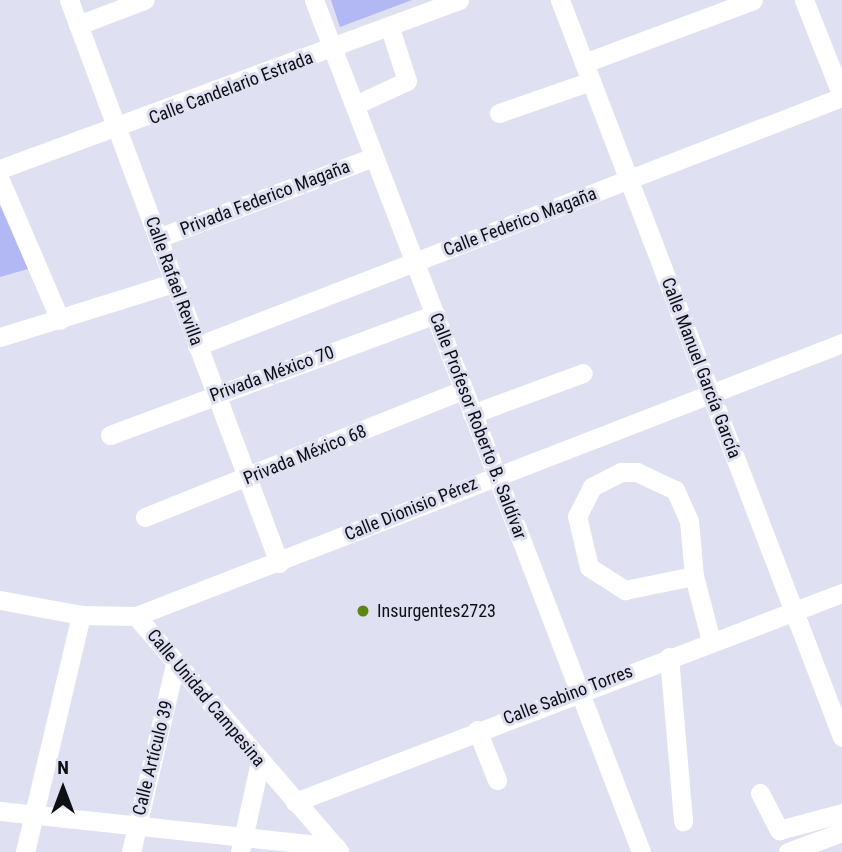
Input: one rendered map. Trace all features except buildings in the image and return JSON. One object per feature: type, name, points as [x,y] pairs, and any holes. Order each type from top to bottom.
[{"type":"street","name":"Calle Rafael Revilla","points":[[69,0],[279,563]]},
{"type":"street","points":[[78,25],[144,0]]},
{"type":"street","name":"Calle Profesor Roberto B. Saldívar","points":[[314,0],[472,414],[581,689],[641,852]]},
{"type":"street","name":"Calle Candelario Estrada","points":[[0,169],[119,130],[459,0]]},
{"type":"street","name":"Calle Manuel García García","points":[[560,0],[842,737]]},
{"type":"street","points":[[499,113],[753,0]]},
{"type":"street","points":[[804,0],[842,97]]},
{"type":"street","points":[[355,104],[407,81],[390,28]]},
{"type":"street","name":"Calle Federico Magaña","points":[[197,346],[842,97]]},
{"type":"street","name":"Privada Federico Magaña","points":[[158,238],[373,157]]},
{"type":"street","points":[[0,180],[60,320]]},
{"type":"street","points":[[0,337],[173,283]]},
{"type":"street","name":"Privada México 70","points":[[110,435],[435,314]]},
{"type":"street","name":"Calle Dionisio Pérez","points":[[136,616],[279,563],[496,475],[842,343]]},
{"type":"street","points":[[472,414],[583,373]]},
{"type":"street","name":"Privada México 68","points":[[145,517],[249,479],[463,390]]},
{"type":"street","points":[[694,576],[637,590],[597,576],[577,535],[577,516],[592,487],[621,472],[637,472],[676,490],[689,521],[694,576],[711,642]]},
{"type":"street","name":"Calle Sabino Torres","points":[[295,802],[581,689],[842,593]]},
{"type":"street","name":"Calle Unidad Campesina","points":[[0,600],[81,615],[136,616],[338,850]]},
{"type":"street","points":[[25,852],[81,615]]},
{"type":"street","points":[[669,657],[683,821]]},
{"type":"street","name":"Calle Artículo 39","points":[[131,852],[175,664]]},
{"type":"street","points":[[477,730],[497,780]]},
{"type":"street","points":[[241,845],[260,762]]},
{"type":"street","points":[[760,793],[779,831],[842,814]]},
{"type":"street","points":[[0,811],[136,825],[241,845],[338,850]]},
{"type":"street","points":[[788,852],[842,832]]},
{"type":"shaded area","points":[[331,0],[412,0],[340,27]]},
{"type":"shaded area","points":[[0,205],[28,269],[0,277]]},
{"type":"place","name":"Insurgentes2723","points":[[363,611]]}]
